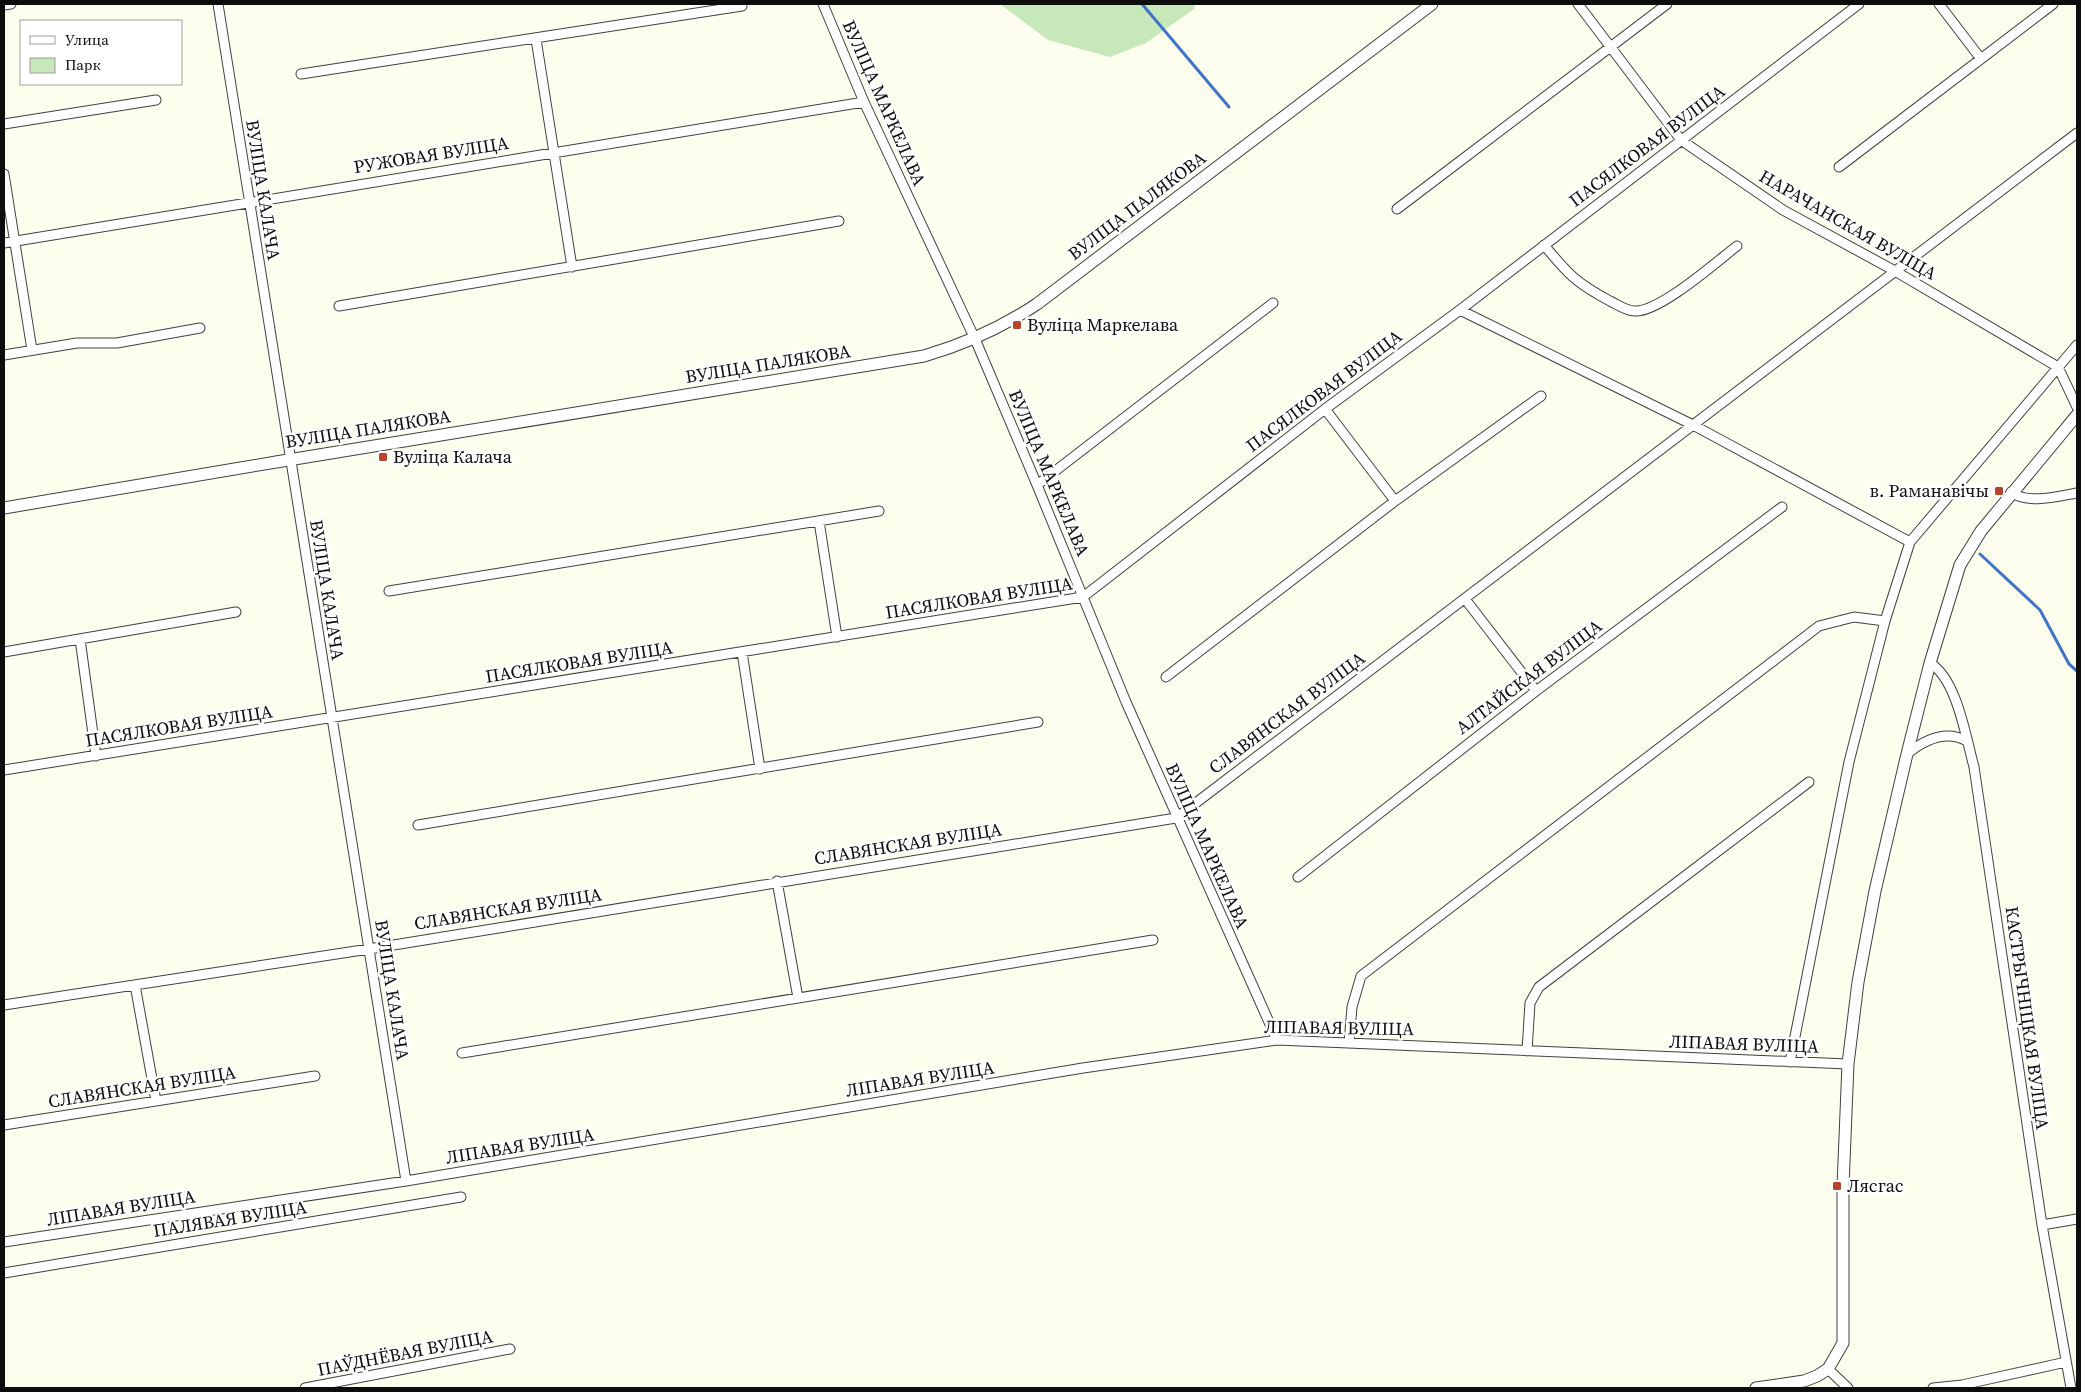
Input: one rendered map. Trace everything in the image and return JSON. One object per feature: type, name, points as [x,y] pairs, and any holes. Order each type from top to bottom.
[{"type":"street","points":[[4,5],[11,4]]},
{"type":"street","name":"ВУЛІЦА КАЛАЧА","points":[[218,4],[406,1181]]},
{"type":"street","name":"ВУЛІЦА МАРКЕЛАВА","points":[[823,4],[864,102],[974,339],[1176,818],[1277,1040]]},
{"type":"street","name":"ВУЛІЦА ПАЛЯКОВА","points":[[4,508],[290,459],[924,356],[974,339],[997,329],[1037,304],[1432,4]]},
{"type":"street","name":"НАРАЧАНСКАЯ ВУЛІЦА","points":[[1578,4],[1681,140],[1784,210],[1895,271],[2058,368]]},
{"type":"street","points":[[1397,209],[1667,4]]},
{"type":"street","name":"ПАСЯЛКОВАЯ ВУЛІЦА","points":[[4,770],[1084,597],[1325,409],[1460,310],[1859,4]]},
{"type":"street","points":[[1939,4],[1981,59]]},
{"type":"street","points":[[1839,167],[2053,4]]},
{"type":"street","points":[[301,74],[742,6]]},
{"type":"street","points":[[536,39],[572,266]]},
{"type":"street","points":[[4,124],[156,100]]},
{"type":"street","name":"РУЖОВАЯ ВУЛІЦА","points":[[4,244],[249,201],[864,102]]},
{"type":"street","name":"СЛАВЯНСКАЯ ВУЛІЦА","points":[[4,1005],[369,949],[778,881],[1176,818],[2077,133]]},
{"type":"street","points":[[4,174],[32,350]]},
{"type":"street","points":[[339,306],[839,221]]},
{"type":"street","points":[[1544,245],[1571,277],[1582,286],[1622,308],[1634,311],[1661,303],[1737,246]]},
{"type":"street","points":[[1037,485],[1273,303]]},
{"type":"street","points":[[1460,310],[1694,425],[1910,542]]},
{"type":"street","points":[[4,355],[77,342],[117,342],[200,328]]},
{"type":"street","points":[[1790,1062],[1849,762],[1885,621],[1910,542],[2077,345]]},
{"type":"street","points":[[2058,368],[2077,407]]},
{"type":"street","points":[[1166,677],[1395,501],[1541,396]]},
{"type":"street","points":[[1325,409],[1395,501]]},
{"type":"street","points":[[1756,1388],[1804,1382],[1828,1369],[1843,1343],[1844,1186],[1848,1064],[1858,982],[1875,891],[1930,662],[1960,565],[1981,531],[2011,492],[2077,415]]},
{"type":"street","points":[[2011,492],[2016,496],[2046,498],[2077,493]]},
{"type":"street","name":"АЛТАЙСКАЯ ВУЛІЦА","points":[[1298,877],[1536,691],[1782,506]]},
{"type":"street","points":[[389,591],[879,511]]},
{"type":"street","points":[[819,521],[836,637]]},
{"type":"street","points":[[1464,599],[1536,691]]},
{"type":"street","points":[[4,652],[236,612]]},
{"type":"street","points":[[1349,1043],[1352,1007],[1361,976],[1819,626],[1854,616],[1885,621]]},
{"type":"street","points":[[80,639],[96,756]]},
{"type":"street","points":[[742,652],[760,769]]},
{"type":"street","name":"КАСТРЫЧНІЦКАЯ ВУЛІЦА","points":[[1930,662],[1938,668],[1956,700],[1974,767],[2042,1225],[2071,1388]]},
{"type":"street","points":[[418,825],[1038,722]]},
{"type":"street","points":[[1907,754],[1932,738],[1948,735],[1967,741]]},
{"type":"street","points":[[1527,1050],[1530,1002],[1539,987],[1809,782]]},
{"type":"street","points":[[778,881],[798,998]]},
{"type":"street","points":[[462,1053],[1153,940]]},
{"type":"street","points":[[135,985],[156,1101]]},
{"type":"street","name":"ЛІПАВАЯ ВУЛІЦА","points":[[4,1242],[406,1181],[1083,1068],[1277,1040],[1848,1064]]},
{"type":"street","name":"СЛАВЯНСКАЯ ВУЛІЦА","points":[[4,1125],[316,1076]]},
{"type":"street","name":"ПАЛЯВАЯ ВУЛІЦА","points":[[4,1273],[461,1197]]},
{"type":"street","points":[[2042,1225],[2077,1219]]},
{"type":"street","name":"ПАЎДНЁВАЯ ВУЛІЦА","points":[[305,1388],[510,1349]]},
{"type":"street","points":[[1933,1388],[1962,1385],[2066,1362]]},
{"type":"street","points":[[1828,1369],[1847,1388]]},
{"type":"green space","points":[[1000,4],[1195,4],[1194,9],[1146,43],[1110,57],[1048,40]]},
{"type":"waterway","points":[[1142,4],[1229,107]]},
{"type":"waterway","points":[[1980,554],[2040,610],[2069,664],[2077,671]]},
{"type":"place","name":"Вуліца Маркелава","points":[[1017,325]]},
{"type":"place","name":"Вуліца Калача","points":[[383,457]]},
{"type":"place","name":"в. Раманавічы","points":[[1999,491]]},
{"type":"place","name":"Лясгас","points":[[1837,1186]]}]
